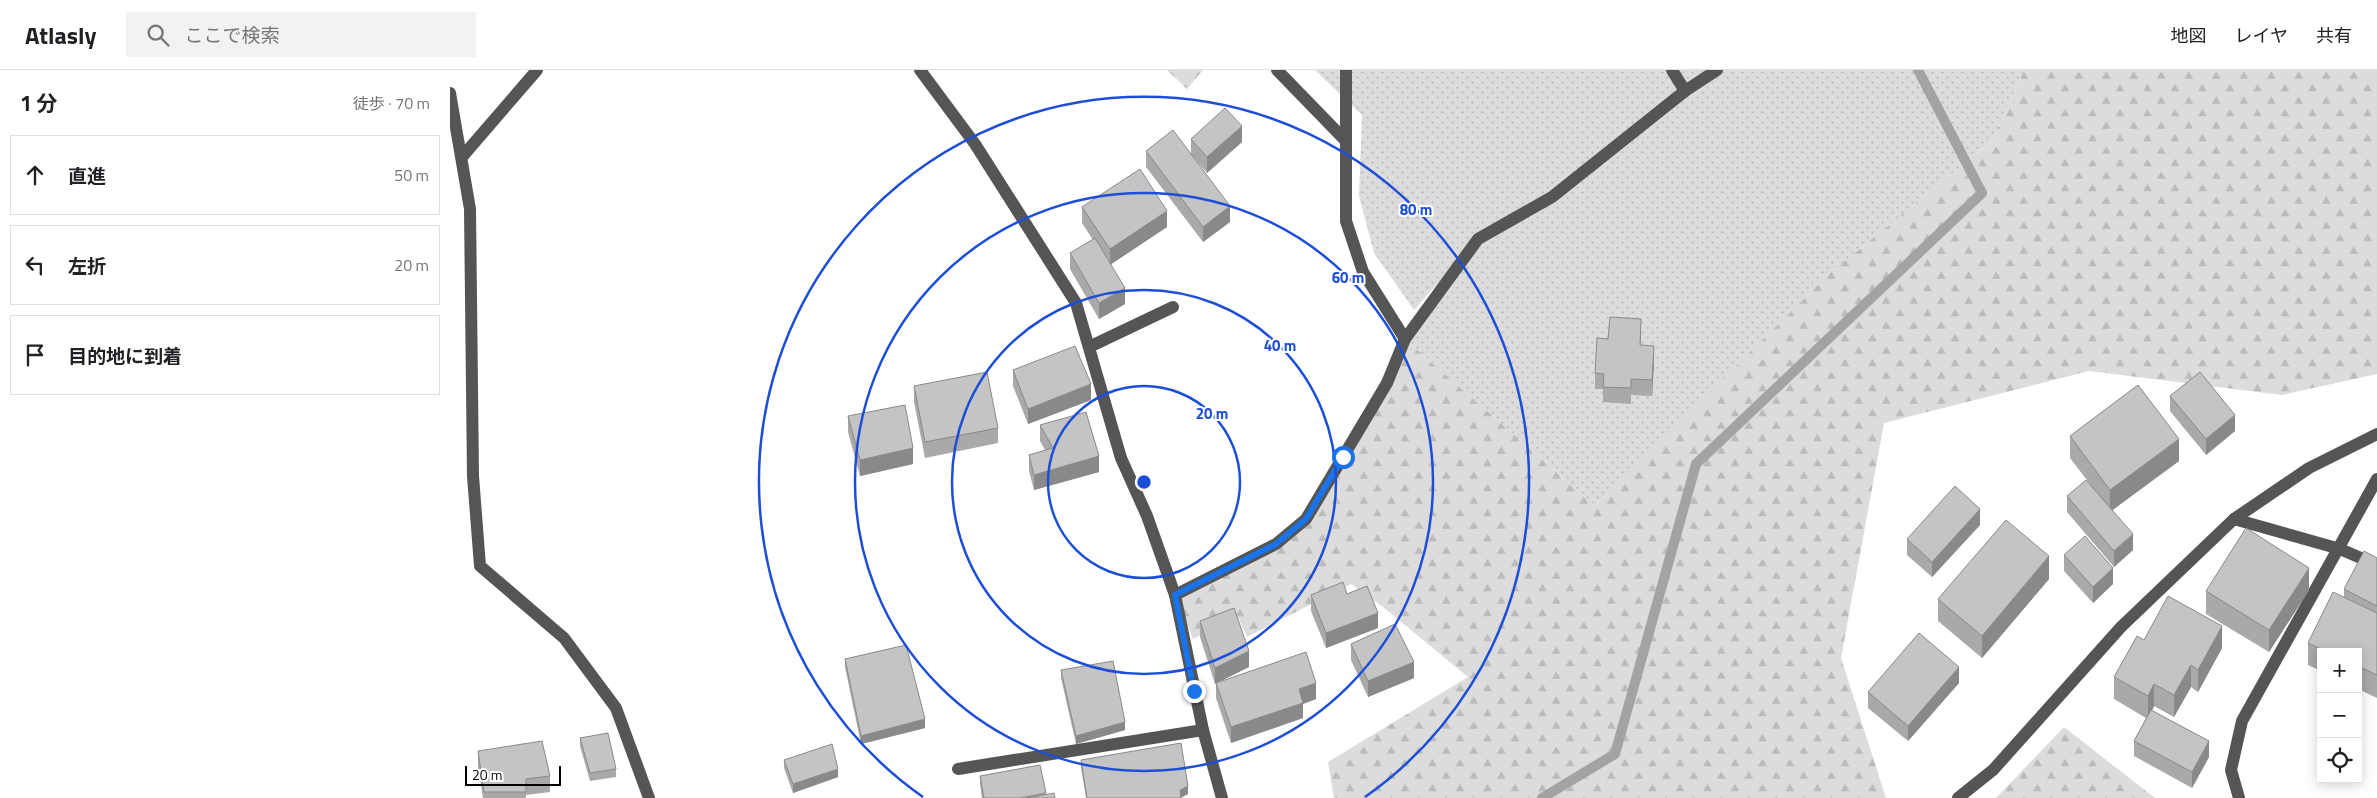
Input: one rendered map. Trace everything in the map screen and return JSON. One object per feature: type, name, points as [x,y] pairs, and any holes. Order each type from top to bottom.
[{"type":"street","points":[[462,157],[537,70]]},
{"type":"street","points":[[920,70],[975,144],[1076,303],[1122,458],[1147,516],[1175,595],[1203,730],[1222,798]]},
{"type":"street","points":[[1277,70],[1345,140]]},
{"type":"street","points":[[1346,70],[1346,221],[1363,272],[1405,339]]},
{"type":"street","points":[[1672,70],[1685,91]]},
{"type":"street","points":[[1175,595],[1276,544],[1306,519],[1386,383],[1405,339],[1478,239],[1552,197],[1685,91],[1718,70]]},
{"type":"street","points":[[450,93],[470,208],[473,476],[480,566],[564,638],[616,708],[649,798]]},
{"type":"street","points":[[1089,347],[1173,306]]},
{"type":"street","points":[[1958,798],[1993,770],[2121,626],[2234,519],[2309,468],[2377,434]]},
{"type":"street","points":[[2240,798],[2231,770],[2242,721],[2284,641],[2340,549],[2377,479]]},
{"type":"street","points":[[2234,519],[2340,549],[2377,565]]},
{"type":"street","points":[[958,769],[1203,730]]},
{"type":"green space","points":[[1167,70],[1203,70],[1187,89]]},
{"type":"green space","points":[[1315,70],[2024,70],[1993,140],[1841,265],[1595,506],[1405,339],[1488,227],[1414,310],[1374,253],[1359,196],[1362,115]]},
{"type":"green space","points":[[2024,70],[2377,70],[2377,374],[2282,395],[2089,371],[1884,423],[1841,658],[1886,798],[1334,798],[1328,762],[1468,677],[1383,607],[1351,584],[1247,637],[1238,617],[1193,639],[1175,595],[1218,573],[1303,521],[1405,339],[1595,506],[1827,276],[1993,140]]},
{"type":"green space","points":[[2064,727],[2155,798],[1996,798]]},
{"type":"building","points":[[1225,108],[1242,126],[1207,157],[1191,139]]},
{"type":"building","points":[[1173,130],[1230,206],[1203,227],[1146,151]]},
{"type":"building","points":[[1140,169],[1167,211],[1110,249],[1082,207]]},
{"type":"building","points":[[1095,238],[1125,288],[1099,303],[1070,253]]},
{"type":"building","points":[[1610,317],[1641,319],[1640,345],[1654,346],[1652,380],[1631,379],[1631,388],[1603,387],[1604,374],[1595,373],[1597,338],[1608,339]]},
{"type":"building","points":[[1075,346],[1091,384],[1028,409],[1013,370]]},
{"type":"building","points":[[987,372],[998,428],[925,442],[914,386]]},
{"type":"building","points":[[2200,372],[2235,415],[2206,439],[2170,396]]},
{"type":"building","points":[[2138,385],[2179,439],[2110,490],[2070,436]]},
{"type":"building","points":[[905,405],[913,448],[860,460],[848,416]]},
{"type":"building","points":[[1086,412],[1099,456],[1034,475],[1029,455],[1053,448],[1040,425]]},
{"type":"building","points":[[2086,480],[2133,534],[2114,551],[2067,496]]},
{"type":"building","points":[[1955,486],[1980,509],[1932,562],[1907,539]]},
{"type":"building","points":[[2006,520],[2049,556],[1982,636],[1938,599]]},
{"type":"building","points":[[2246,528],[2309,568],[2269,630],[2206,591]]},
{"type":"building","points":[[2085,536],[2113,568],[2093,587],[2064,555]]},
{"type":"building","points":[[2364,551],[2377,558],[2377,606],[2344,589]]},
{"type":"building","points":[[1343,582],[1347,594],[1367,586],[1378,613],[1326,633],[1311,595]]},
{"type":"building","points":[[2333,592],[2377,613],[2377,675],[2362,668],[2362,648],[2319,648],[2308,643]]},
{"type":"building","points":[[2168,596],[2222,626],[2198,670],[2191,665],[2174,695],[2154,684],[2148,696],[2114,677],[2137,636],[2144,640]]},
{"type":"building","points":[[1234,608],[1249,651],[1215,668],[1200,621]]},
{"type":"building","points":[[1395,624],[1414,662],[1368,681],[1351,644]]},
{"type":"building","points":[[1919,633],[1959,667],[1908,726],[1868,692]]},
{"type":"building","points":[[906,645],[925,719],[861,736],[845,659]]},
{"type":"building","points":[[1306,652],[1316,683],[1299,689],[1303,703],[1231,727],[1216,683]]},
{"type":"building","points":[[1113,661],[1125,722],[1076,736],[1061,670]]},
{"type":"building","points":[[2151,710],[2209,741],[2192,772],[2134,741]]},
{"type":"building","points":[[608,733],[616,769],[590,773],[580,738]]},
{"type":"building","points":[[542,741],[550,776],[526,779],[526,792],[484,792],[478,751]]},
{"type":"building","points":[[1181,743],[1188,786],[1180,790],[1181,798],[1087,798],[1081,760]]},
{"type":"building","points":[[832,744],[838,769],[793,784],[784,760]]},
{"type":"building","points":[[1040,765],[1046,793],[1020,798],[984,798],[980,776]]},
{"type":"building","points":[[1054,793],[1055,798],[1027,798]]},
{"type":"waterway","points":[[1542,798],[1615,754],[1696,464],[1982,193],[1918,70]]},
{"type":"route","points":[[1194,691],[1175,595],[1276,544],[1306,519],[1343,457]]}]
